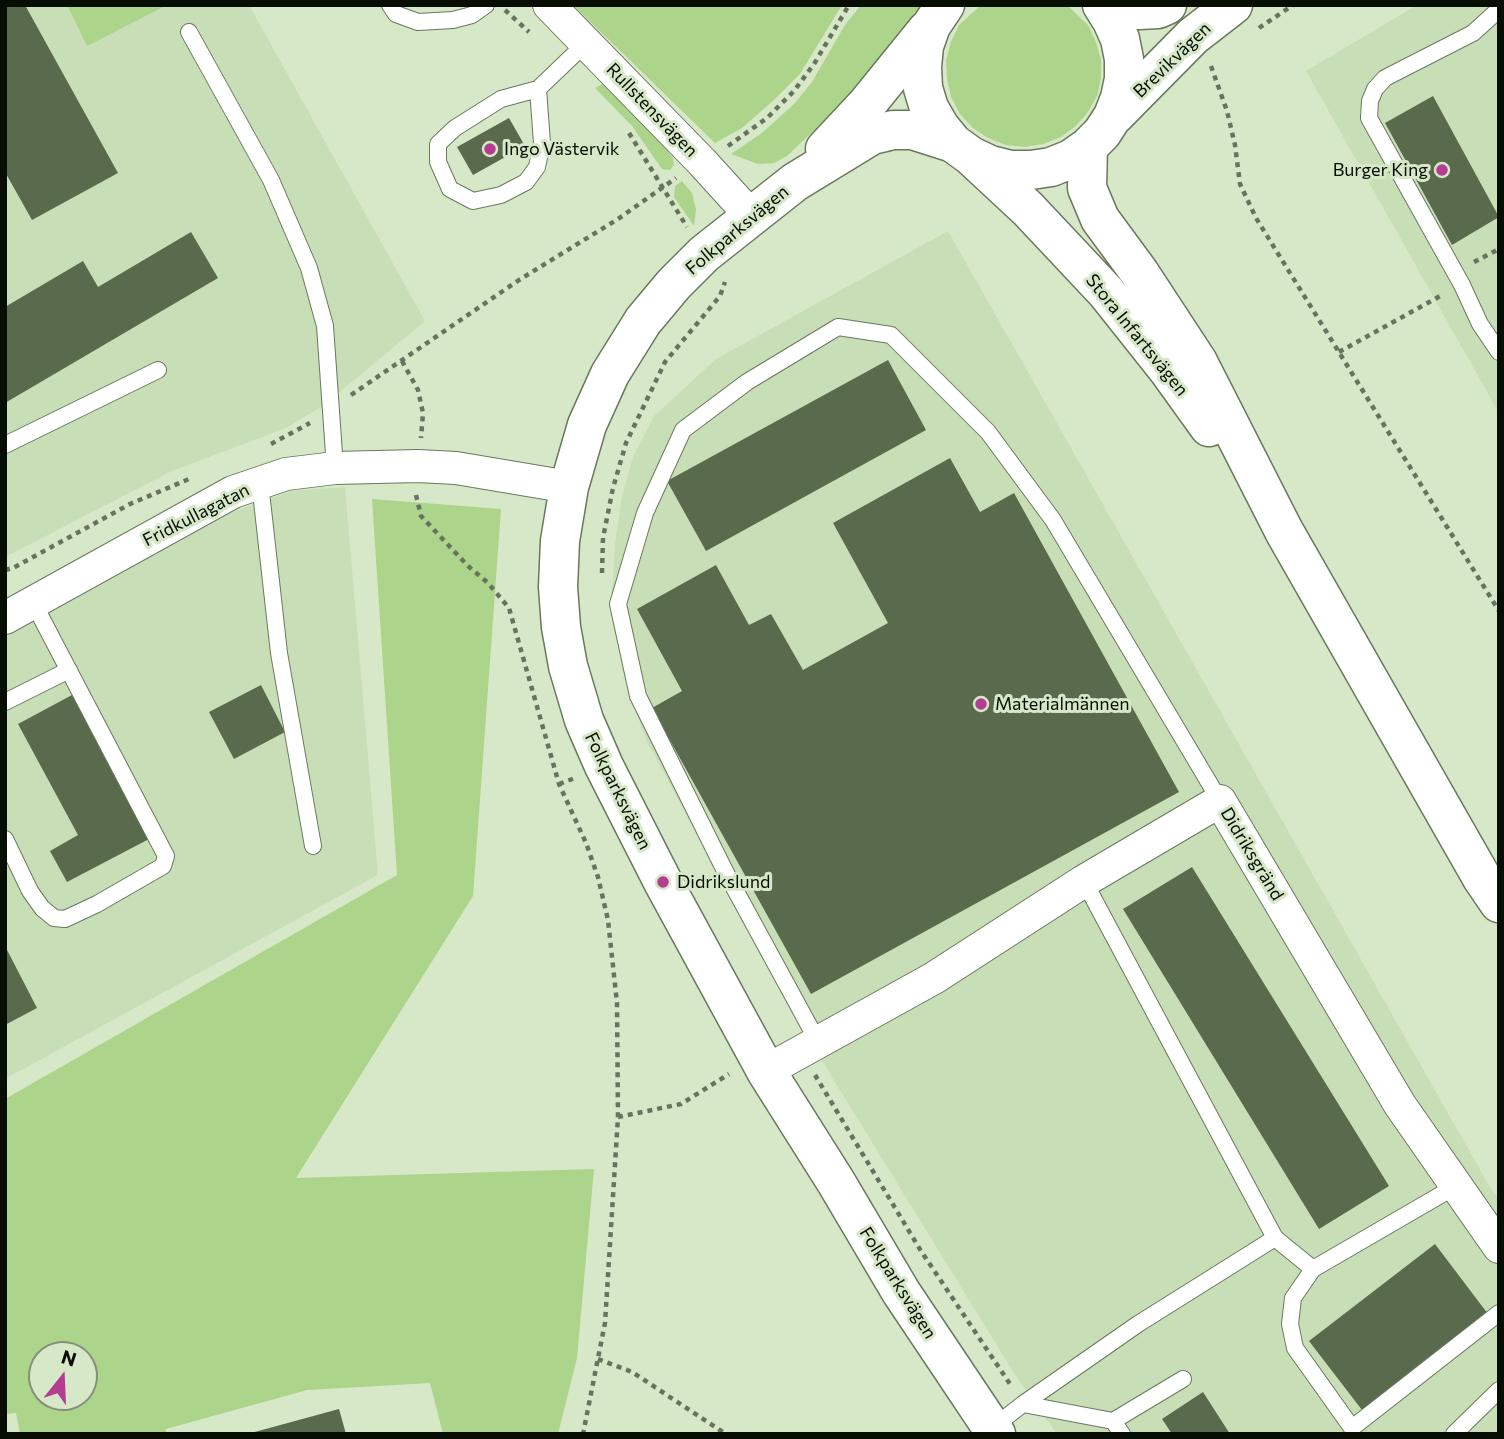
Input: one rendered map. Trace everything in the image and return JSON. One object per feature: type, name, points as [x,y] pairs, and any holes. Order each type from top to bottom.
[{"type":"main road","points":[[1088,147],[1102,133],[1113,116],[1121,98],[1124,79],[1120,39],[1102,5]]},
{"type":"main road","points":[[1108,5],[1139,10],[1158,9],[1167,5]]},
{"type":"main road","name":"Brevikvägen","points":[[1113,116],[1193,36],[1233,5]]},
{"type":"main road","points":[[938,16],[924,46],[923,88],[929,108],[940,127],[962,149]]},
{"type":"main road","name":"Folkparksvägen","points":[[795,182],[867,104],[938,16]]},
{"type":"main road","name":"Folkparksvägen","points":[[994,1431],[901,1292],[766,1071],[663,882],[604,766],[584,720],[568,666],[558,587],[560,541],[569,487],[587,425],[610,374],[643,321],[704,254],[795,182],[872,135],[893,131],[912,130],[962,149],[990,165],[1010,170],[1051,167],[1071,159],[1088,147]]},
{"type":"main road","name":"Stora Infartsvägen","points":[[1088,147],[1087,187],[1100,219],[1139,272],[1198,362],[1284,531],[1482,878],[1499,903]]},
{"type":"main road","name":"Stora Infartsvägen","points":[[962,149],[1028,209],[1105,292],[1168,370],[1284,531]]},
{"type":"street","name":"Rullstensvägen","points":[[549,5],[752,217]]},
{"type":"street","name":"Fridkullagatan","points":[[5,618],[233,492],[286,474],[335,468],[418,466],[456,468],[569,487]]},
{"type":"street","name":"Didriksgränd","points":[[766,1071],[934,978],[1084,881],[1220,801],[1400,1105],[1499,1247]]},
{"type":"lane","points":[[390,5],[397,14],[418,22],[453,20],[472,15],[486,5]]},
{"type":"lane","points":[[1498,15],[1473,33],[1385,78],[1375,89],[1368,118],[1462,285],[1480,324],[1499,352]]},
{"type":"lane","points":[[189,32],[271,180],[309,268],[325,326],[335,468]]},
{"type":"lane","points":[[538,89],[542,143],[537,167],[526,182],[501,195],[472,201],[450,189],[438,162],[438,144],[455,128],[501,99],[538,89],[587,42]]},
{"type":"lane","points":[[809,1047],[638,696],[618,604],[645,513],[683,430],[747,382],[838,327],[891,335],[988,432],[1053,520],[1220,801]]},
{"type":"lane","points":[[5,445],[158,370]]},
{"type":"lane","points":[[260,483],[279,653],[313,846]]},
{"type":"lane","points":[[5,839],[30,891],[54,918],[65,919],[97,904],[163,866],[166,856],[33,603]]},
{"type":"lane","points":[[5,702],[69,670]]},
{"type":"lane","points":[[1084,881],[1275,1238],[1313,1269]]},
{"type":"lane","points":[[1456,1186],[1313,1269],[1293,1298],[1290,1324],[1295,1348],[1352,1428],[1499,1313]]},
{"type":"lane","points":[[994,1431],[1023,1404],[1138,1324],[1275,1238]]},
{"type":"lane","points":[[1023,1404],[1117,1427],[1183,1380]]},
{"type":"lane","points":[[1454,1434],[1499,1390]]},
{"type":"path","points":[[501,5],[564,65]]},
{"type":"path","points":[[702,162],[767,118],[794,91],[814,64],[849,5]]},
{"type":"path","points":[[1193,36],[1211,65],[1227,111],[1240,184],[1250,207],[1499,611]]},
{"type":"path","points":[[602,583],[603,538],[612,488],[626,443],[665,362],[720,296],[724,286],[724,276],[704,254],[624,128]]},
{"type":"path","points":[[1339,352],[1479,275],[1473,262],[1499,249]]},
{"type":"path","points":[[402,361],[418,390],[424,413],[416,495],[421,516],[468,566],[488,583],[509,608],[559,783],[586,843],[598,877],[608,920],[617,1003],[618,1117],[605,1322],[583,1434]]},
{"type":"path","points":[[809,1047],[921,1251],[1023,1404]]},
{"type":"path","points":[[618,1117],[681,1104],[728,1074],[766,1071]]},
{"type":"path","points":[[598,1359],[632,1373],[726,1434]]},
{"type":"shaded area","points":[[5,5],[67,5],[87,45],[167,5],[249,5],[425,321],[324,405],[286,428],[172,471],[5,557]]},
{"type":"shaded area","points":[[1417,5],[1499,5],[1499,413],[1306,71]]},
{"type":"shaded area","points":[[948,231],[1491,1189],[1499,1198],[1499,1434],[1057,1434],[1017,1378],[803,1030],[646,740],[625,679],[611,611],[615,544],[622,496],[633,457],[654,416],[716,359]]},
{"type":"shaded area","points":[[345,487],[378,875],[5,1079],[5,638],[231,513],[290,491]]},
{"type":"green space","points":[[67,5],[167,5],[87,46]]},
{"type":"green space","points":[[573,5],[842,5],[800,74],[742,128],[715,143]]},
{"type":"green space","points":[[861,5],[923,5],[894,46],[847,99],[787,156],[774,163],[758,164],[731,154],[762,133],[795,103],[812,82],[845,25]]},
{"type":"green space","points":[[981,5],[1067,5],[1088,25],[1101,60],[1097,96],[1076,126],[1061,137],[1025,147],[1006,145],[973,128],[960,114],[951,97],[946,60],[959,25]]},
{"type":"green space","points":[[606,82],[641,117],[673,158],[674,165],[670,170],[662,169],[632,126],[595,88]]},
{"type":"green space","points":[[682,181],[692,193],[696,209],[694,226],[674,197],[675,186]]},
{"type":"green space","points":[[372,499],[501,509],[473,896],[296,1178],[594,1169],[577,1358],[558,1434],[443,1434],[430,1383],[307,1390],[166,1429],[166,1434],[20,1434],[16,1413],[5,1414],[5,1099],[397,875]]},
{"type":"building","points":[[5,5],[25,5],[118,173],[32,220],[5,172]]},
{"type":"building","name":"Burger King","points":[[1433,96],[1499,217],[1452,245],[1385,123]]},
{"type":"building","points":[[509,118],[525,146],[473,175],[457,147]]},
{"type":"building","points":[[191,232],[218,278],[5,403],[5,307],[83,261],[98,287]]},
{"type":"building","points":[[888,360],[926,430],[706,551],[667,481]]},
{"type":"building","points":[[950,458],[980,512],[1014,493],[1179,792],[811,994],[652,708],[682,691],[637,609],[716,565],[749,625],[771,614],[803,670],[888,623],[833,523]]},
{"type":"building","points":[[261,685],[285,732],[234,759],[209,712]]},
{"type":"building","points":[[72,695],[149,839],[67,882],[50,851],[78,835],[18,724]]},
{"type":"building","points":[[1192,867],[1389,1186],[1319,1229],[1123,909]]},
{"type":"building","points":[[5,946],[37,1008],[5,1025]]},
{"type":"building","points":[[1435,1244],[1488,1314],[1362,1410],[1309,1341]]},
{"type":"building","points":[[1203,1392],[1230,1434],[1172,1434],[1162,1419]]},
{"type":"building","points":[[339,1409],[346,1434],[251,1433]]},
{"type":"place","name":"Ingo Västervik","points":[[490,149]]},
{"type":"place","name":"Burger King","points":[[1442,170]]},
{"type":"place","name":"Materialmännen","points":[[981,704]]},
{"type":"place","name":"Didrikslund","points":[[663,882]]}]
